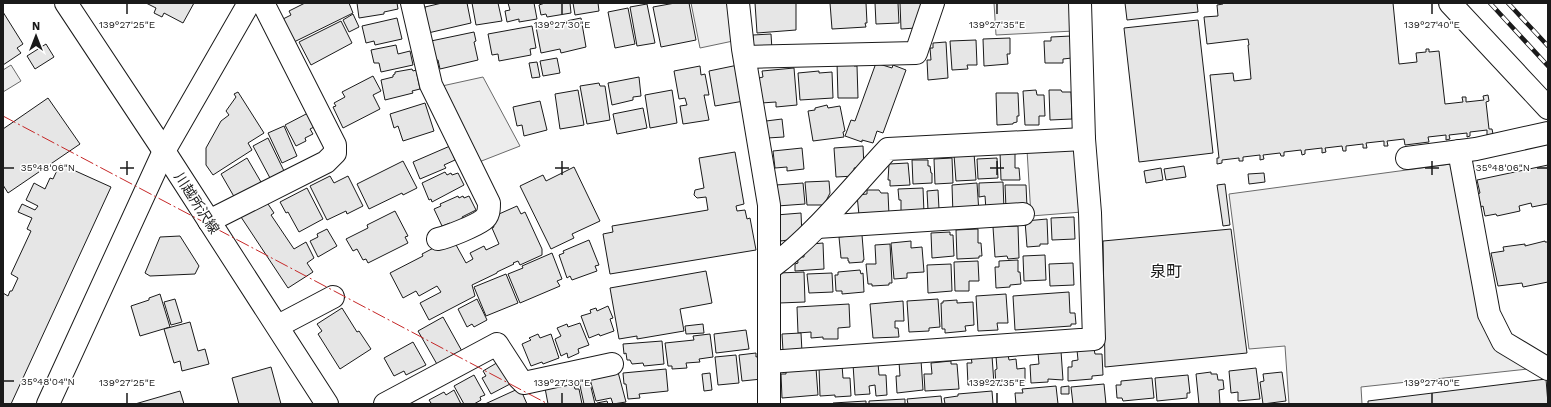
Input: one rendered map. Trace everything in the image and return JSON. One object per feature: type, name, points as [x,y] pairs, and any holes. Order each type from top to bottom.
[{"type":"street","name":"川越所沢線","points":[[66,3],[278,326],[327,404]]},
{"type":"street","points":[[48,404],[164,152],[249,3]]},
{"type":"street","points":[[209,221],[326,162],[335,153],[335,145],[263,3]]},
{"type":"street","points":[[412,3],[431,85],[489,203],[489,213],[483,220],[448,237],[438,240]]},
{"type":"street","points":[[738,3],[769,205],[769,404]]},
{"type":"street","points":[[746,57],[916,53],[933,3]]},
{"type":"street","points":[[769,362],[1094,339],[1090,213],[1084,139],[1080,3]]},
{"type":"street","points":[[1450,3],[1548,108]]},
{"type":"street","points":[[1407,158],[1459,152],[1548,133]]},
{"type":"street","points":[[769,269],[785,257],[817,227],[888,149],[1084,139]]},
{"type":"street","points":[[1459,152],[1489,314],[1503,342],[1548,369]]},
{"type":"street","points":[[817,227],[1023,214]]},
{"type":"street","points":[[278,326],[333,297]]},
{"type":"street","points":[[385,404],[497,344],[519,378],[524,383],[612,364]]},
{"type":"shaded area","points":[[691,3],[732,3],[733,41],[700,48]]},
{"type":"shaded area","points":[[994,3],[1073,3],[1074,31],[996,35]]},
{"type":"shaded area","points":[[11,65],[21,81],[3,92],[3,70]]},
{"type":"shaded area","points":[[483,77],[520,146],[479,162],[442,86]]},
{"type":"shaded area","points":[[1069,147],[1077,154],[1082,212],[1031,216],[1027,150]]},
{"type":"shaded area","points":[[1451,164],[1481,313],[1528,369],[1361,387],[1362,404],[1289,404],[1285,346],[1249,349],[1229,194]]},
{"type":"building","points":[[146,3],[194,3],[183,23],[164,13],[162,17],[154,13],[156,8]]},
{"type":"building","points":[[305,3],[349,3],[353,13],[294,42],[283,19],[291,15],[289,11]]},
{"type":"building","points":[[357,3],[397,3],[398,9],[384,12],[384,14],[359,18]]},
{"type":"building","points":[[442,3],[467,3],[471,23],[428,33],[421,10],[425,9],[425,7]]},
{"type":"building","points":[[472,3],[498,3],[502,21],[476,25]]},
{"type":"building","points":[[508,3],[534,3],[537,19],[519,22],[519,19],[507,22],[505,11],[510,10]]},
{"type":"building","points":[[545,3],[570,3],[571,13],[547,17],[546,14],[541,15],[539,5]]},
{"type":"building","points":[[573,3],[598,3],[599,11],[575,15]]},
{"type":"building","points":[[675,3],[689,3],[696,40],[661,47],[653,7]]},
{"type":"building","points":[[755,3],[796,3],[796,30],[757,33]]},
{"type":"building","points":[[830,3],[866,3],[866,27],[832,29]]},
{"type":"building","points":[[875,3],[898,3],[899,23],[876,24]]},
{"type":"building","points":[[900,3],[921,3],[921,24],[916,28],[901,29]]},
{"type":"building","points":[[1125,3],[1197,3],[1198,12],[1127,20]]},
{"type":"building","points":[[1223,3],[1393,3],[1399,64],[1417,62],[1416,53],[1426,52],[1426,49],[1429,49],[1429,52],[1439,51],[1445,104],[1463,102],[1462,97],[1466,97],[1466,102],[1484,100],[1483,96],[1488,95],[1489,101],[1486,102],[1489,129],[1492,129],[1493,134],[1487,135],[1487,130],[1470,132],[1470,136],[1467,137],[1467,133],[1449,135],[1450,139],[1446,140],[1446,135],[1428,137],[1429,142],[1405,145],[1404,139],[1387,141],[1388,146],[1384,146],[1384,141],[1366,143],[1367,148],[1363,148],[1363,144],[1346,146],[1346,151],[1343,151],[1342,146],[1325,148],[1326,152],[1322,153],[1322,148],[1305,150],[1305,154],[1302,155],[1301,150],[1284,152],[1284,156],[1281,156],[1280,153],[1263,155],[1264,159],[1260,160],[1260,155],[1243,157],[1243,161],[1239,161],[1239,158],[1222,160],[1222,163],[1217,164],[1217,158],[1219,158],[1210,75],[1233,73],[1234,81],[1251,79],[1248,39],[1207,44],[1204,17],[1218,16],[1217,5]]},
{"type":"building","points":[[647,4],[655,43],[637,46],[630,7]]},
{"type":"building","points":[[628,8],[635,44],[615,48],[608,12]]},
{"type":"building","points":[[3,12],[23,44],[17,48],[21,53],[3,65]]},
{"type":"building","points":[[353,14],[359,27],[349,32],[343,20]]},
{"type":"building","points":[[397,18],[402,39],[375,45],[374,41],[366,43],[362,26]]},
{"type":"building","points":[[581,18],[586,47],[561,53],[560,49],[541,53],[536,27]]},
{"type":"building","points":[[1198,20],[1213,153],[1139,162],[1124,28]]},
{"type":"building","points":[[341,21],[352,43],[311,65],[299,42]]},
{"type":"building","points":[[532,26],[536,48],[530,49],[531,55],[499,61],[498,54],[492,55],[488,34]]},
{"type":"building","points":[[474,32],[476,41],[474,42],[478,60],[440,69],[431,41]]},
{"type":"building","points":[[771,34],[772,50],[754,51],[753,35]]},
{"type":"building","points":[[1071,36],[1072,58],[1063,59],[1063,63],[1045,63],[1044,41],[1051,41],[1051,37]]},
{"type":"building","points":[[1010,38],[1010,54],[1007,54],[1008,64],[984,66],[983,39]]},
{"type":"building","points":[[976,40],[977,65],[967,65],[968,69],[952,70],[950,41]]},
{"type":"building","points":[[946,42],[948,78],[928,80],[927,60],[931,60],[930,48],[933,48],[933,43]]},
{"type":"building","points":[[46,44],[54,57],[35,69],[27,56]]},
{"type":"building","points":[[396,45],[398,54],[410,51],[413,65],[381,72],[379,63],[374,63],[371,50]]},
{"type":"building","points":[[557,58],[560,73],[543,76],[540,61]]},
{"type":"building","points":[[537,62],[540,77],[532,78],[529,63]]},
{"type":"building","points":[[837,62],[854,62],[854,66],[857,66],[858,98],[838,98]]},
{"type":"building","points":[[876,63],[892,68],[893,65],[906,70],[883,133],[877,131],[873,143],[862,140],[862,142],[845,136],[851,120],[855,121]]},
{"type":"building","points":[[738,65],[744,101],[715,106],[709,71]]},
{"type":"building","points":[[700,66],[701,75],[705,74],[709,95],[704,95],[709,120],[683,124],[680,106],[687,105],[685,98],[679,99],[674,71]]},
{"type":"building","points":[[794,68],[797,105],[776,107],[776,102],[761,103],[759,78],[763,77],[762,71]]},
{"type":"building","points":[[412,69],[413,71],[416,70],[420,89],[412,91],[413,93],[385,100],[381,80],[393,77],[395,72]]},
{"type":"building","points":[[819,71],[819,73],[832,72],[833,98],[800,100],[798,73]]},
{"type":"building","points":[[373,76],[381,91],[373,95],[380,109],[343,128],[333,107],[336,106],[334,103],[345,97],[342,92]]},
{"type":"building","points":[[639,77],[641,96],[633,97],[633,100],[612,105],[608,83]]},
{"type":"building","points":[[599,83],[600,86],[605,86],[610,120],[587,124],[580,86]]},
{"type":"building","points":[[578,90],[584,125],[560,129],[555,94]]},
{"type":"building","points":[[672,90],[677,123],[650,128],[645,95]]},
{"type":"building","points":[[1036,90],[1037,95],[1044,95],[1045,116],[1039,116],[1039,125],[1025,125],[1023,91]]},
{"type":"building","points":[[1049,90],[1071,92],[1072,119],[1050,120]]},
{"type":"building","points":[[238,92],[264,133],[248,143],[252,150],[213,175],[206,165],[206,148],[221,121],[229,115],[226,111],[236,97],[234,94]]},
{"type":"building","points":[[996,93],[1018,93],[1019,116],[1017,116],[1017,122],[1013,124],[997,125]]},
{"type":"building","points":[[48,98],[80,144],[8,193],[3,185],[3,129]]},
{"type":"building","points":[[540,101],[547,130],[524,136],[522,125],[517,126],[513,107]]},
{"type":"building","points":[[425,103],[434,131],[403,141],[398,126],[394,128],[390,114]]},
{"type":"building","points":[[827,105],[828,108],[840,106],[845,131],[843,132],[844,137],[813,141],[808,111]]},
{"type":"building","points":[[643,108],[647,128],[617,134],[613,114]]},
{"type":"building","points":[[308,113],[316,126],[310,129],[313,134],[305,138],[306,141],[296,146],[285,125]]},
{"type":"building","points":[[782,119],[784,137],[767,138],[766,121]]},
{"type":"building","points":[[284,126],[297,156],[282,163],[268,133]]},
{"type":"building","points":[[268,138],[284,171],[270,178],[253,146]]},
{"type":"building","points":[[450,146],[455,160],[444,165],[446,168],[420,179],[413,162]]},
{"type":"building","points":[[863,146],[864,167],[854,168],[855,176],[836,177],[834,148]]},
{"type":"building","points":[[802,148],[804,169],[787,171],[787,167],[775,168],[773,151]]},
{"type":"building","points":[[1015,151],[1015,168],[1019,168],[1020,180],[1001,180],[1000,152]]},
{"type":"building","points":[[735,152],[744,204],[736,206],[737,211],[745,210],[747,219],[750,218],[756,250],[610,274],[603,234],[613,232],[612,226],[708,210],[706,197],[697,198],[694,195],[695,190],[704,188],[699,158]]},
{"type":"building","points":[[974,153],[976,180],[956,181],[954,155]]},
{"type":"building","points":[[247,158],[261,182],[236,200],[221,174]]},
{"type":"building","points":[[952,158],[953,183],[935,184],[934,159]]},
{"type":"building","points":[[997,158],[998,178],[978,179],[977,159]]},
{"type":"building","points":[[912,160],[928,160],[928,166],[930,166],[932,173],[932,183],[913,184]]},
{"type":"building","points":[[403,161],[417,188],[403,195],[402,193],[369,209],[357,184]]},
{"type":"building","points":[[908,163],[910,185],[890,186],[890,180],[888,180],[889,164]]},
{"type":"building","points":[[60,164],[111,187],[11,404],[3,404],[3,293],[8,296],[18,278],[11,274],[31,231],[27,229],[32,218],[18,212],[22,204],[35,210],[38,206],[26,200],[34,183],[45,189],[50,178],[53,179]]},
{"type":"building","points":[[1548,165],[1548,206],[1547,204],[1532,207],[1531,203],[1519,206],[1520,211],[1497,216],[1496,214],[1485,216],[1478,194],[1480,193],[1477,180]]},
{"type":"building","points":[[1184,166],[1186,177],[1166,180],[1164,169]]},
{"type":"building","points":[[574,167],[600,221],[572,234],[574,238],[551,249],[520,186],[543,175],[546,181]]},
{"type":"building","points":[[1161,168],[1163,180],[1146,183],[1144,171]]},
{"type":"building","points":[[445,172],[447,175],[451,173],[452,175],[458,173],[464,185],[432,202],[431,199],[429,200],[422,183]]},
{"type":"building","points":[[1264,173],[1265,182],[1249,184],[1248,174]]},
{"type":"building","points":[[330,176],[334,183],[348,176],[363,206],[347,214],[346,211],[327,220],[310,186]]},
{"type":"building","points":[[829,181],[830,193],[824,205],[807,205],[805,182]]},
{"type":"building","points":[[1003,182],[1004,210],[986,210],[985,196],[979,197],[979,183]]},
{"type":"building","points":[[803,183],[805,204],[777,206],[776,185]]},
{"type":"building","points":[[977,183],[979,213],[953,215],[952,185]]},
{"type":"building","points":[[1225,184],[1230,225],[1223,226],[1217,185]]},
{"type":"building","points":[[1005,185],[1026,185],[1027,207],[1006,208]]},
{"type":"building","points":[[307,188],[323,219],[299,232],[288,212],[286,213],[280,202]]},
{"type":"building","points":[[923,188],[924,213],[901,216],[901,200],[899,200],[898,189]]},
{"type":"building","points":[[867,190],[879,190],[881,193],[888,193],[889,215],[859,215],[857,195],[867,194]]},
{"type":"building","points":[[938,190],[939,209],[928,210],[927,191]]},
{"type":"building","points":[[458,196],[459,198],[463,196],[464,198],[469,196],[476,210],[462,217],[463,219],[450,225],[450,223],[442,226],[434,209],[441,206],[440,204]]},
{"type":"building","points":[[266,201],[274,213],[271,215],[294,249],[306,242],[314,258],[307,263],[313,272],[288,288],[241,217]]},
{"type":"building","points":[[517,206],[521,214],[525,212],[542,249],[542,255],[520,265],[518,261],[513,263],[514,264],[472,285],[475,296],[429,320],[420,303],[441,292],[437,286],[419,296],[416,291],[403,298],[390,273],[423,256],[422,254],[447,241],[455,243],[466,263],[473,259],[470,253],[484,246],[486,250],[499,244],[492,228],[494,227],[490,218]]},
{"type":"building","points":[[395,211],[408,236],[405,237],[408,243],[368,263],[366,259],[363,260],[357,249],[353,251],[346,239],[368,228],[367,225]]},
{"type":"building","points":[[801,213],[802,236],[781,241],[780,238],[778,238],[776,215]]},
{"type":"building","points":[[1074,217],[1075,239],[1052,240],[1051,218]]},
{"type":"building","points":[[1047,219],[1048,244],[1027,247],[1025,221]]},
{"type":"building","points":[[1018,226],[1019,258],[1008,259],[1007,256],[995,257],[993,227]]},
{"type":"building","points":[[327,229],[337,246],[318,257],[310,241],[318,237],[317,234]]},
{"type":"building","points":[[978,229],[978,243],[981,243],[982,256],[979,256],[979,258],[957,259],[956,230]]},
{"type":"building","points":[[1231,229],[1247,353],[1105,367],[1103,241]]},
{"type":"building","points":[[950,232],[950,235],[953,235],[954,256],[932,258],[931,233]]},
{"type":"building","points":[[862,235],[863,262],[849,263],[848,258],[841,258],[839,237]]},
{"type":"building","points":[[180,236],[199,266],[195,274],[150,276],[145,273],[160,237]]},
{"type":"building","points":[[589,240],[599,265],[595,266],[597,271],[572,280],[570,276],[567,278],[559,255],[564,253],[563,251]]},
{"type":"building","points":[[911,241],[911,248],[922,247],[924,272],[907,273],[907,278],[894,279],[891,243]]},
{"type":"building","points":[[1545,241],[1548,242],[1548,282],[1523,287],[1522,283],[1498,286],[1491,253],[1504,251],[1503,247],[1525,244],[1525,246]]},
{"type":"building","points":[[823,243],[824,269],[795,271],[795,264],[798,263],[797,257],[804,257],[804,251],[812,244]]},
{"type":"building","points":[[890,244],[892,283],[889,283],[889,285],[872,286],[872,284],[868,284],[866,264],[876,264],[875,245]]},
{"type":"building","points":[[552,253],[562,279],[557,281],[560,286],[520,303],[508,274]]},
{"type":"building","points":[[1045,255],[1046,280],[1024,281],[1023,256]]},
{"type":"building","points":[[1018,260],[1018,272],[1020,272],[1021,284],[1010,285],[1010,287],[996,288],[995,267],[999,267],[999,261]]},
{"type":"building","points":[[978,261],[979,281],[969,281],[969,291],[955,291],[954,262]]},
{"type":"building","points":[[1073,263],[1074,285],[1050,286],[1049,264]]},
{"type":"building","points":[[951,264],[952,291],[928,293],[927,265]]},
{"type":"building","points":[[860,270],[861,274],[863,273],[864,292],[842,294],[842,291],[836,291],[835,275],[838,275],[838,272]]},
{"type":"building","points":[[706,271],[712,303],[680,309],[684,331],[637,339],[637,336],[619,339],[610,288]]},
{"type":"building","points":[[804,272],[805,302],[779,303],[778,273]]},
{"type":"building","points":[[832,273],[833,292],[809,293],[807,274]]},
{"type":"building","points":[[506,274],[518,303],[486,316],[474,287]]},
{"type":"building","points":[[1069,292],[1070,313],[1075,313],[1076,324],[1071,324],[1071,326],[1015,330],[1013,296]]},
{"type":"building","points":[[160,294],[170,327],[140,336],[131,306],[149,300],[149,298]]},
{"type":"building","points":[[1006,294],[1008,323],[997,323],[998,330],[978,331],[976,296]]},
{"type":"building","points":[[175,299],[182,322],[171,325],[164,302]]},
{"type":"building","points":[[477,299],[487,320],[474,327],[472,324],[467,327],[458,309]]},
{"type":"building","points":[[938,299],[940,327],[929,328],[929,331],[909,332],[907,301]]},
{"type":"building","points":[[957,300],[957,303],[973,302],[974,325],[965,326],[966,331],[945,333],[945,329],[942,329],[941,303],[943,303],[943,301]]},
{"type":"building","points":[[903,301],[904,321],[895,321],[895,328],[898,328],[899,337],[873,338],[870,304]]},
{"type":"building","points":[[849,304],[850,327],[838,328],[838,339],[823,339],[823,337],[811,338],[811,332],[798,333],[797,307]]},
{"type":"building","points":[[608,306],[613,318],[610,319],[614,331],[589,338],[581,316],[591,313],[590,310],[596,308],[597,311]]},
{"type":"building","points":[[342,308],[357,332],[359,331],[371,349],[340,369],[318,334],[322,331],[317,324]]},
{"type":"building","points":[[443,317],[463,353],[438,366],[418,331]]},
{"type":"building","points":[[190,322],[198,351],[205,349],[209,364],[182,371],[180,361],[174,363],[164,329]]},
{"type":"building","points":[[580,323],[589,345],[578,349],[579,353],[568,358],[567,353],[561,356],[555,339],[561,336],[557,328],[567,324],[568,327]]},
{"type":"building","points":[[703,324],[704,333],[686,334],[685,326]]},
{"type":"building","points":[[746,330],[749,349],[716,353],[714,334]]},
{"type":"building","points":[[801,333],[802,352],[783,351],[782,334]]},
{"type":"building","points":[[538,334],[540,338],[551,334],[559,358],[543,364],[542,362],[531,366],[522,344],[531,340],[529,338]]},
{"type":"building","points":[[710,334],[713,357],[699,359],[700,362],[686,363],[687,368],[672,369],[672,366],[668,366],[665,343],[694,340],[693,336]]},
{"type":"building","points":[[662,341],[664,364],[644,366],[643,363],[632,364],[630,360],[627,360],[626,353],[624,354],[623,344]]},
{"type":"building","points":[[413,342],[426,365],[406,375],[404,371],[394,376],[384,358]]},
{"type":"building","points":[[1094,349],[1095,354],[1102,354],[1103,375],[1092,376],[1092,379],[1068,381],[1068,367],[1072,367],[1072,361],[1078,360],[1077,350]]},
{"type":"building","points":[[1061,351],[1063,380],[1048,379],[1048,382],[1031,383],[1030,365],[1039,364],[1038,353]]},
{"type":"building","points":[[756,353],[756,357],[760,356],[762,379],[742,381],[739,355]]},
{"type":"building","points":[[736,355],[739,383],[718,385],[715,357]]},
{"type":"building","points":[[1008,355],[1009,360],[1016,359],[1017,369],[1025,368],[1025,382],[996,386],[996,356]]},
{"type":"building","points":[[992,356],[994,384],[968,385],[967,363],[972,363],[971,357]]},
{"type":"building","points":[[921,360],[923,390],[897,393],[896,376],[900,376],[899,362]]},
{"type":"building","points":[[500,361],[512,383],[491,394],[482,378],[486,376],[483,371]]},
{"type":"building","points":[[951,361],[951,364],[957,364],[959,389],[925,391],[924,374],[932,374],[931,363]]},
{"type":"building","points":[[878,363],[879,375],[886,375],[887,395],[876,396],[875,385],[869,386],[870,394],[855,395],[853,364]]},
{"type":"building","points":[[842,365],[843,378],[850,378],[851,396],[820,396],[819,367]]},
{"type":"building","points":[[271,367],[281,404],[239,404],[232,378]]},
{"type":"building","points":[[816,368],[818,395],[782,398],[781,374],[786,374],[786,369]]},
{"type":"building","points":[[1256,368],[1260,399],[1238,401],[1238,392],[1231,393],[1229,371]]},
{"type":"building","points":[[666,369],[668,391],[639,394],[640,398],[628,399],[623,373]]},
{"type":"building","points":[[618,372],[626,402],[613,404],[611,398],[596,401],[590,379]]},
{"type":"building","points":[[1211,372],[1211,374],[1217,374],[1218,380],[1223,380],[1224,389],[1219,390],[1220,404],[1199,404],[1196,374]]},
{"type":"building","points":[[1282,372],[1286,401],[1263,404],[1260,382],[1264,381],[1263,374]]},
{"type":"building","points":[[710,373],[712,390],[704,391],[702,374]]},
{"type":"building","points":[[474,375],[485,395],[480,397],[481,400],[474,404],[464,404],[454,386]]},
{"type":"building","points":[[1188,375],[1190,393],[1187,393],[1187,398],[1157,401],[1155,378]]},
{"type":"building","points":[[1152,378],[1154,398],[1123,401],[1122,398],[1117,398],[1116,385],[1121,385],[1121,381]]},
{"type":"building","points":[[589,379],[595,404],[584,404],[579,381]]},
{"type":"building","points":[[1546,379],[1548,404],[1368,404],[1368,401]]},
{"type":"building","points":[[573,382],[575,389],[579,389],[582,404],[548,404],[545,388]]},
{"type":"building","points":[[1104,384],[1106,404],[1073,404],[1071,387]]},
{"type":"building","points":[[1056,386],[1058,404],[1016,404],[1015,393],[1023,393],[1022,389]]},
{"type":"building","points":[[1069,386],[1069,394],[1061,394],[1061,387]]},
{"type":"building","points":[[520,388],[527,404],[485,404]]},
{"type":"building","points":[[454,390],[461,404],[429,404],[431,403],[429,400],[444,392],[446,395]]},
{"type":"building","points":[[180,391],[184,404],[135,404]]},
{"type":"building","points":[[992,391],[993,404],[945,404],[944,398],[958,396],[958,394]]},
{"type":"building","points":[[941,396],[942,404],[908,404],[907,399]]},
{"type":"building","points":[[905,399],[905,404],[869,404],[869,401]]},
{"type":"building","points":[[607,401],[608,404],[597,404],[597,403]]},
{"type":"building","points":[[866,401],[866,404],[833,403]]},
{"type":"railway","points":[[1490,3],[1548,66]]},
{"type":"railway","points":[[1508,3],[1548,46]]},
{"type":"power","points":[[3,116],[548,404]]},
{"type":"district","name":"泉町","points":[[1166,271]]}]
